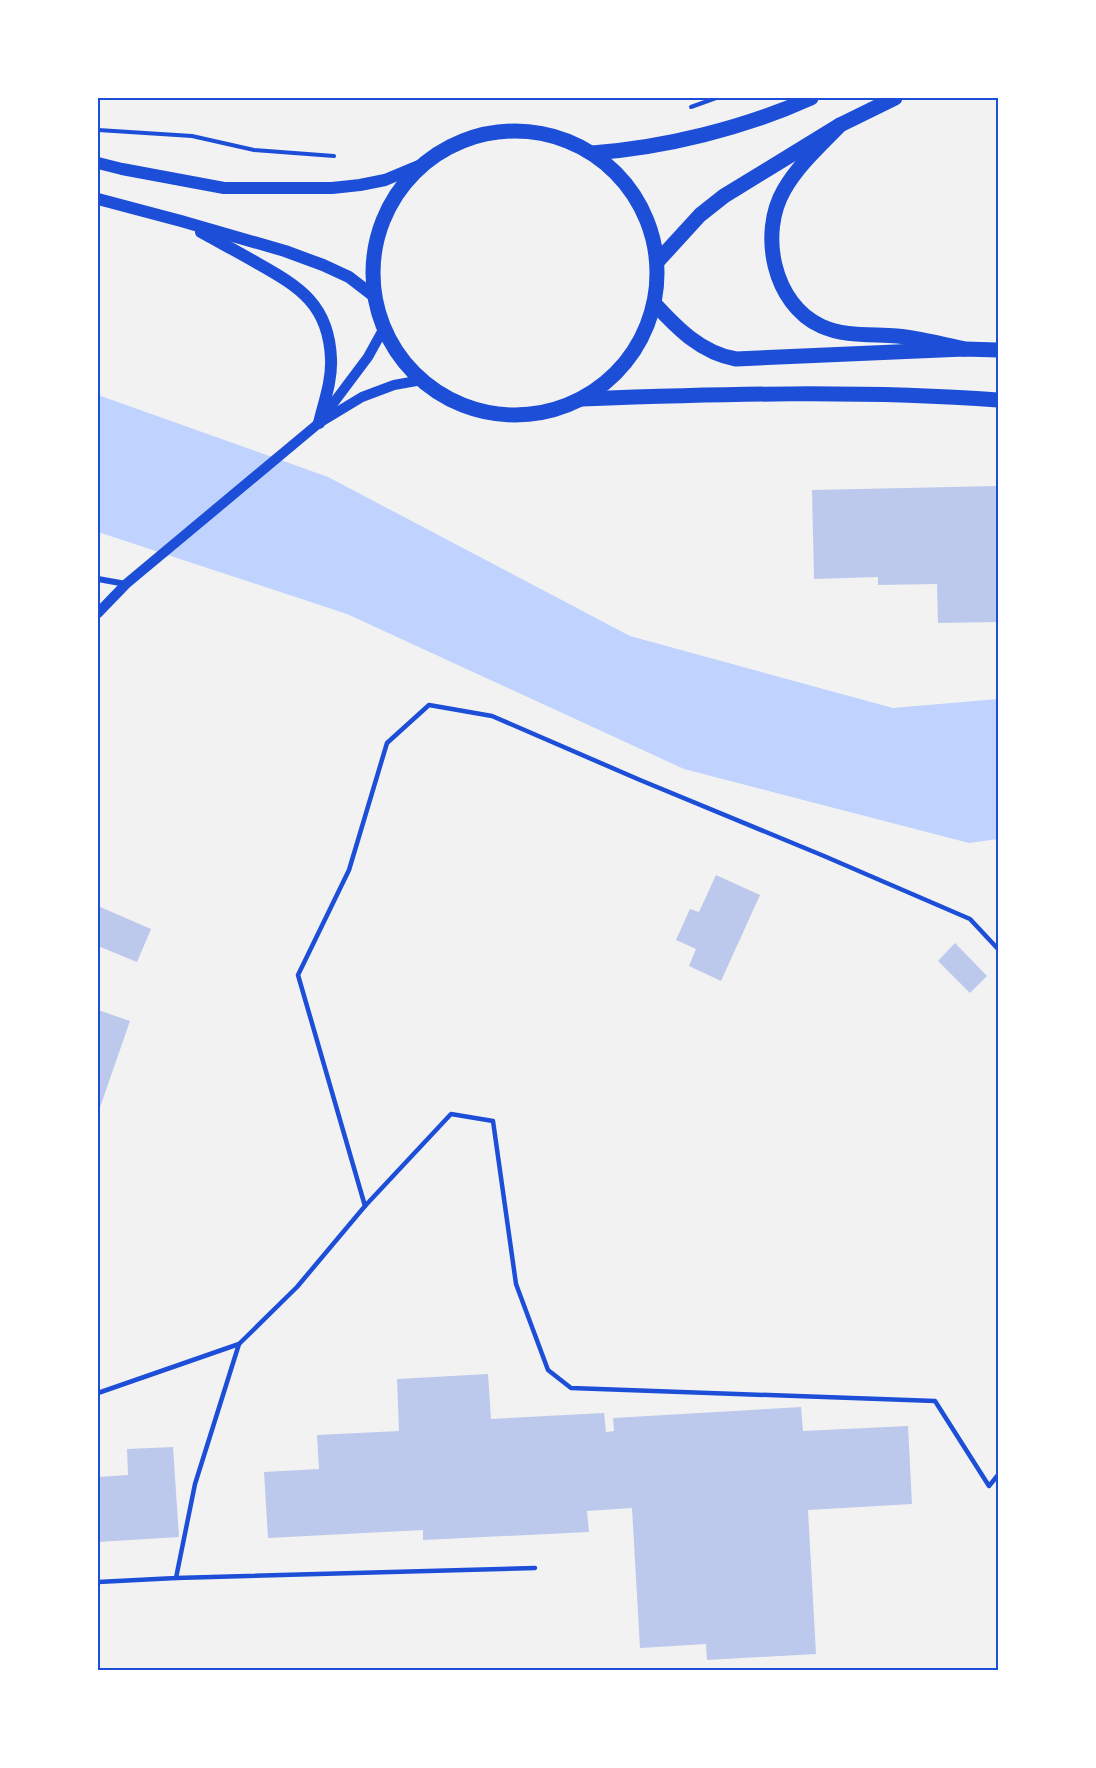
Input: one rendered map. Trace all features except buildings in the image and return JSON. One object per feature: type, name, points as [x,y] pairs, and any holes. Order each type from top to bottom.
[{"type":"main road","points":[[782,111],[794,98]]},
{"type":"main road","points":[[592,153],[634,150],[700,135],[782,111],[811,98]]},
{"type":"main road","points":[[657,262],[700,215],[724,196],[840,124],[895,98]]},
{"type":"main road","points":[[840,124],[802,165],[783,191],[777,207],[772,241],[776,271],[782,285],[799,310],[826,328],[859,335],[897,336],[964,349]]},
{"type":"main road","points":[[98,163],[122,170],[224,188],[332,188],[385,180],[420,165],[459,142],[488,132],[533,132],[563,139],[592,153],[618,175],[639,203],[651,235],[657,262],[654,303],[643,334],[624,365],[611,378],[582,399],[553,411],[522,415],[475,410],[461,405],[422,381],[400,356],[384,328],[375,297],[373,261],[381,225],[397,193],[420,165]]},
{"type":"main road","points":[[98,200],[285,251],[349,277],[375,297]]},
{"type":"main road","points":[[181,221],[285,278],[299,288],[317,308],[323,320],[331,358],[329,382],[319,423]]},
{"type":"main road","points":[[654,303],[677,328],[694,341],[722,357],[736,359],[964,349],[999,350]]},
{"type":"main road","points":[[582,399],[744,393],[924,395],[999,400]]},
{"type":"street","points":[[319,423],[368,357],[384,328]]},
{"type":"street","points":[[98,613],[126,584],[319,423],[362,397],[394,385],[422,381]]},
{"type":"street","points":[[98,579],[126,584]]},
{"type":"lane","points":[[365,1206],[298,975],[349,870],[387,743],[429,705],[492,716],[824,856],[970,920],[999,949]]},
{"type":"lane","points":[[98,1393],[239,1344],[297,1287],[365,1206],[451,1114],[493,1121],[516,1284],[548,1371],[571,1388],[935,1401],[989,1486],[999,1475]]},
{"type":"lane","points":[[176,1578],[195,1484],[239,1344]]},
{"type":"lane","points":[[98,1582],[535,1568]]},
{"type":"path","points":[[691,106],[716,98]]},
{"type":"path","points":[[98,130],[192,136],[254,150],[334,156]]},
{"type":"water","points":[[98,395],[328,477],[630,636],[893,708],[998,699],[998,839],[969,843],[684,769],[347,614],[98,532]]}]
